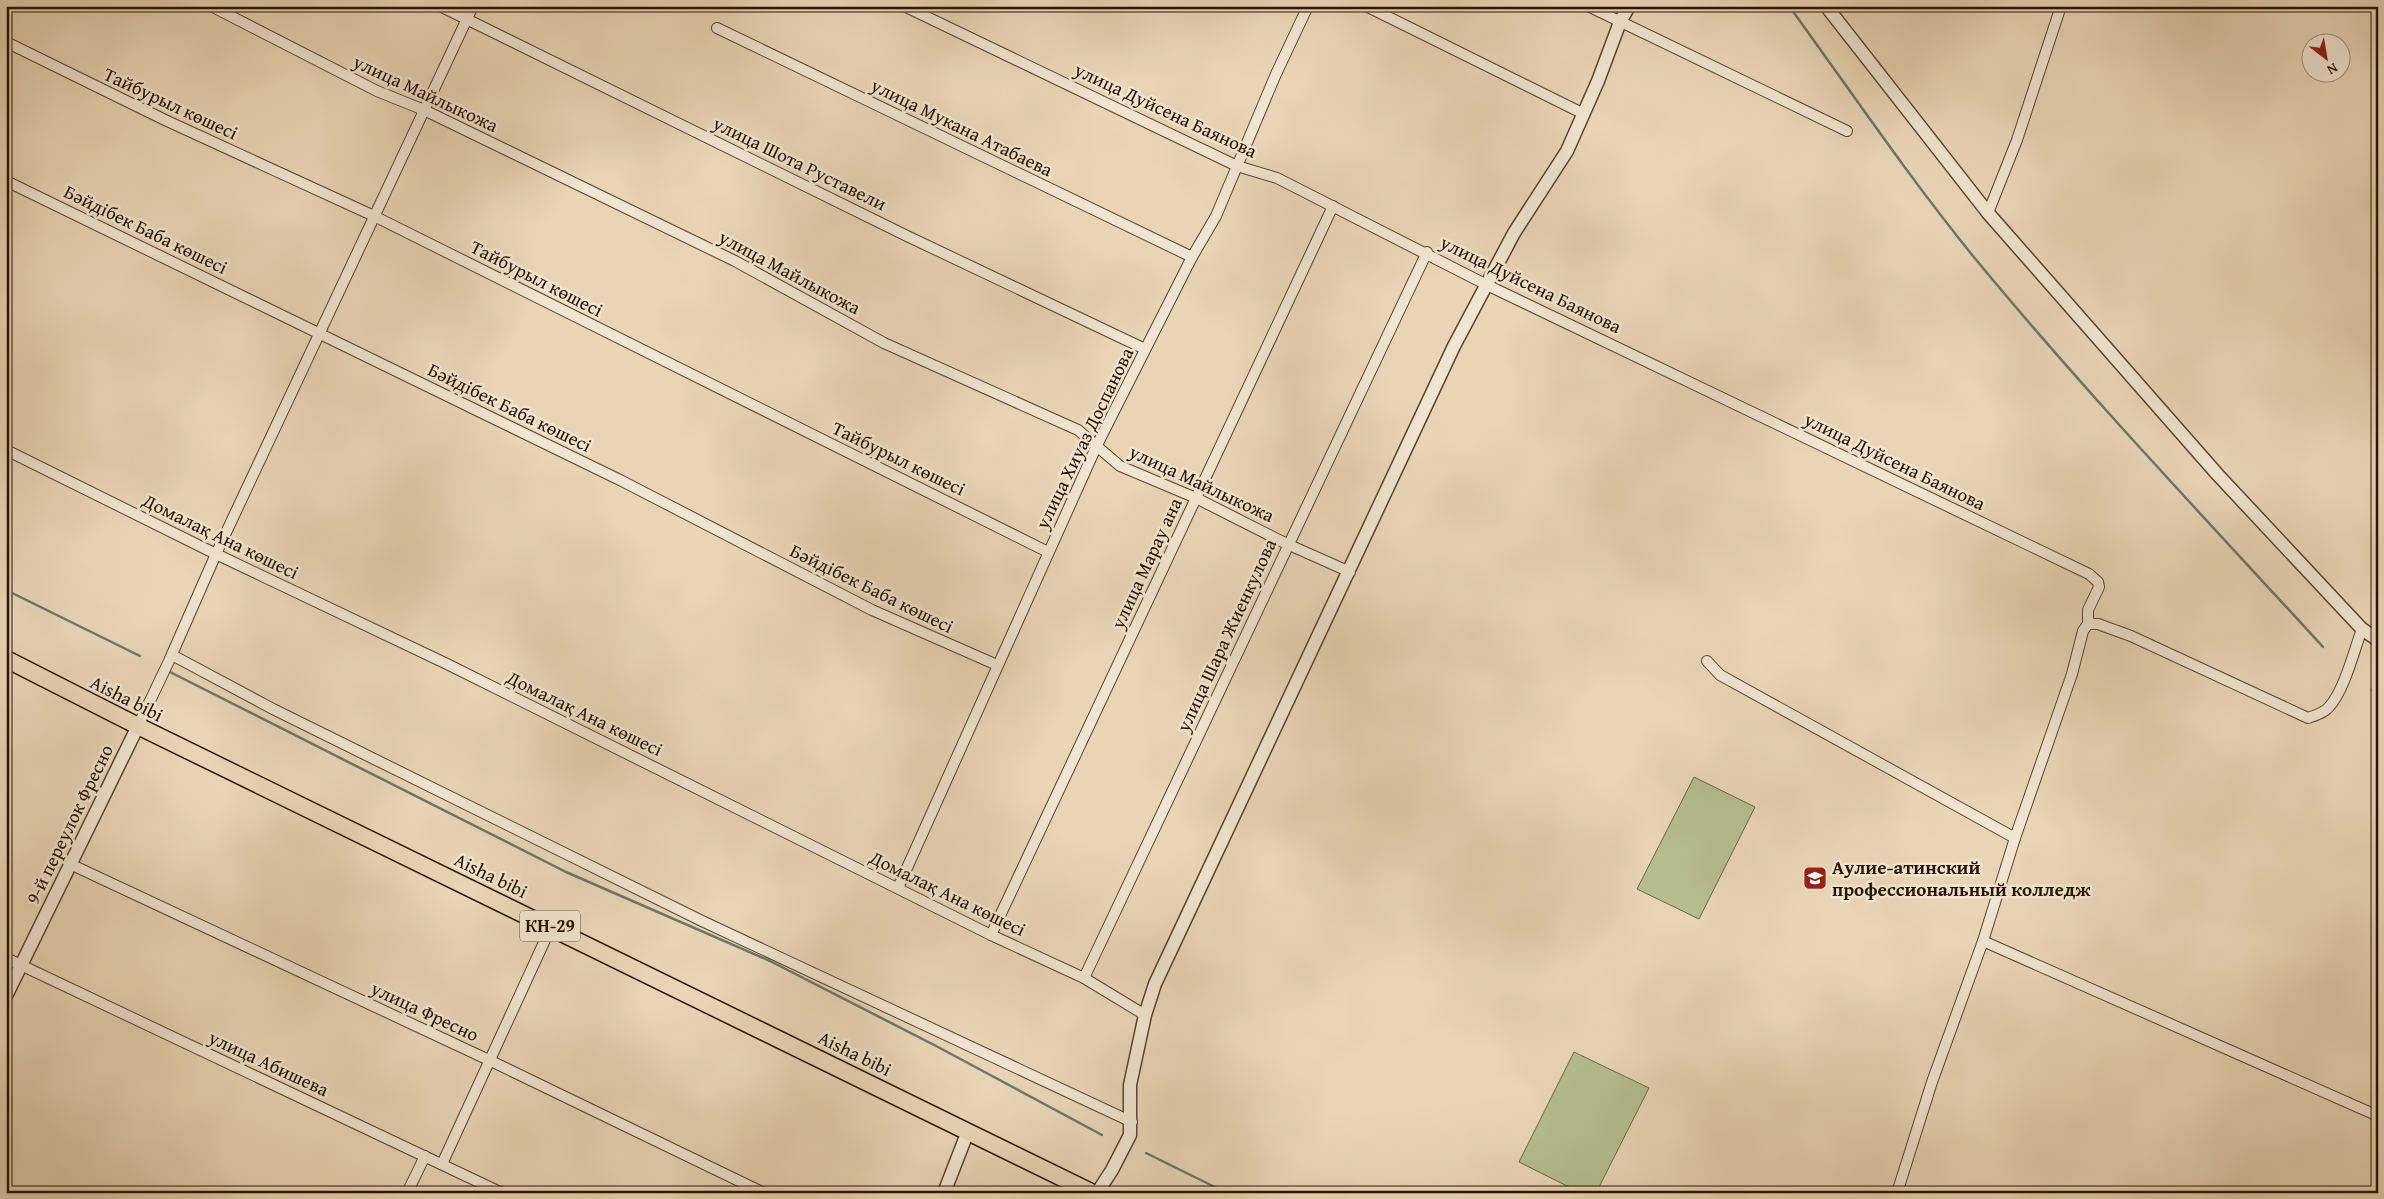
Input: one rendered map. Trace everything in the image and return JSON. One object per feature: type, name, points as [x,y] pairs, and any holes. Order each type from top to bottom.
[{"type":"main road","name":"Aisha bibi","points":[[6,659],[138,726],[1095,1193]]},
{"type":"street","name":"улица Майлыкожа","points":[[211,6],[377,91],[424,110],[735,261],[884,343],[1078,430],[1120,466],[1196,498],[1287,544],[1350,572]]},
{"type":"street","name":"улица Шота Руставели","points":[[440,6],[907,236],[1145,349]]},
{"type":"street","points":[[138,726],[318,334],[473,6]]},
{"type":"street","name":"улица Дуйсена Баянова","points":[[904,6],[1237,166],[1277,178],[1488,285],[2089,574],[2098,582],[2099,587],[2088,610],[2088,624]]},
{"type":"street","name":"улица Хиуаз Доспанова","points":[[898,888],[1097,445],[1192,258],[1216,216],[1308,6]]},
{"type":"street","points":[[1366,6],[1584,114]]},
{"type":"street","points":[[1588,6],[1847,130]]},
{"type":"street","points":[[1095,1193],[1112,1170],[1131,1129],[1130,1085],[1155,984],[1350,572],[1454,346],[1534,198],[1567,151],[1628,6]]},
{"type":"street","points":[[1826,6],[1988,213],[2218,475],[2362,630],[2378,640]]},
{"type":"street","points":[[1988,213],[2017,140],[2061,6]]},
{"type":"street","name":"улица Мукана Атабаева","points":[[717,28],[1192,258]]},
{"type":"street","name":"Тайбурыл көшесі","points":[[6,42],[165,120],[374,216],[1048,552]]},
{"type":"street","name":"Бәйдібек Баба көшесі","points":[[6,181],[622,481],[872,610],[997,665]]},
{"type":"street","name":"улица Марау ана","points":[[991,935],[1333,206]]},
{"type":"street","name":"улица Шара Жиенкулова","points":[[1084,978],[1426,252]]},
{"type":"street","name":"Домалақ Ана көшесі","points":[[6,450],[216,554],[430,656],[991,935],[1084,978],[1146,1015]]},
{"type":"street","points":[[1897,1193],[1932,1082],[1982,941],[2015,838],[2072,674],[2083,631],[2088,624],[2098,624],[2131,636],[2308,718],[2322,713],[2330,706],[2339,691],[2362,630]]},
{"type":"street","points":[[170,658],[702,922],[1131,1129]]},
{"type":"street","points":[[1707,661],[1720,675],[2015,838]]},
{"type":"street","name":"9-й переулок Фресно","points":[[6,996],[138,726]]},
{"type":"street","name":"улица Фресно","points":[[70,864],[491,1061],[764,1193]]},
{"type":"street","points":[[442,1164],[551,927]]},
{"type":"street","points":[[1982,941],[2378,1116]]},
{"type":"street","name":"улица Абишева","points":[[6,958],[502,1193]]},
{"type":"street","points":[[944,1193],[968,1131]]},
{"type":"street","points":[[407,1193],[425,1156]]},
{"type":"green space","points":[[1694,777],[1755,807],[1699,919],[1637,889]]},
{"type":"green space","points":[[1574,1052],[1649,1088],[1596,1193],[1581,1193],[1519,1162]]},
{"type":"waterway","points":[[1789,6],[1902,164],[1973,256],[2101,405],[2323,647]]},
{"type":"waterway","points":[[6,590],[140,656]]},
{"type":"waterway","points":[[168,671],[566,872],[770,961],[938,1047],[1102,1135]]},
{"type":"waterway","points":[[2372,690],[2378,693]]},
{"type":"waterway","points":[[1146,1153],[1227,1193]]},
{"type":"place","name":"Аулие-атинский профессиональный колледж","points":[[1815,878]]}]
